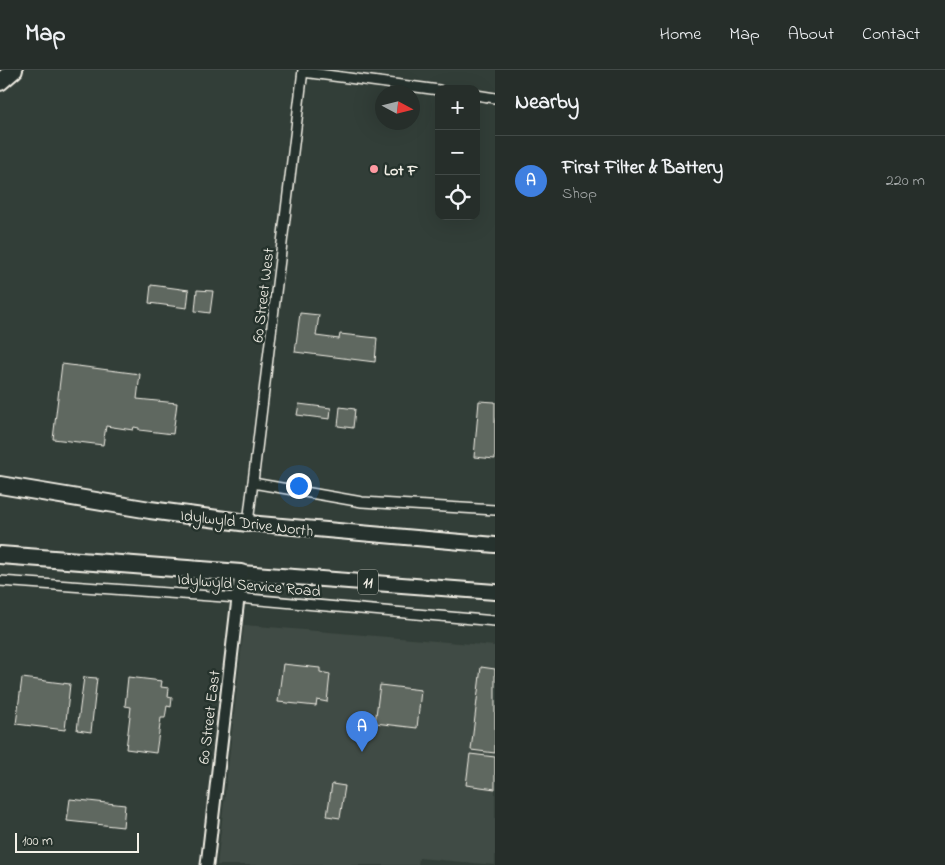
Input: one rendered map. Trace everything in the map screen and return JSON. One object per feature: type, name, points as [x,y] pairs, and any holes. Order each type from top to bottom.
[{"type":"highway","points":[[0,82],[14,70]]},
{"type":"highway","name":"Idylwyld Drive North","points":[[0,485],[150,510],[248,523],[495,545]]},
{"type":"highway","name":"11","points":[[0,555],[495,592]]},
{"type":"street","points":[[303,71],[435,89]]},
{"type":"street","name":"60 Street West","points":[[248,523],[303,71]]},
{"type":"street","points":[[480,96],[495,98]]},
{"type":"street","points":[[253,483],[362,502],[495,510]]},
{"type":"street","name":"60 Street East","points":[[207,865],[241,573]]},
{"type":"street","name":"Idylwyld Service Road","points":[[0,581],[238,598],[495,621]]},
{"type":"shaded area","points":[[244,625],[495,646],[495,865],[419,858],[418,865],[217,865]]},
{"type":"building","points":[[151,285],[189,290],[187,308],[149,303]]},
{"type":"building","points":[[197,290],[213,291],[210,313],[195,311]]},
{"type":"building","points":[[300,313],[319,315],[316,336],[339,339],[340,334],[377,338],[375,362],[295,352]]},
{"type":"building","points":[[62,364],[140,374],[137,399],[177,403],[173,434],[139,430],[139,428],[134,427],[133,430],[106,426],[103,445],[53,439]]},
{"type":"building","points":[[479,401],[495,402],[495,459],[474,457]]},
{"type":"building","points":[[299,404],[331,408],[330,419],[297,415]]},
{"type":"building","points":[[340,407],[355,409],[353,428],[338,426]]},
{"type":"building","points":[[283,664],[320,668],[320,672],[330,674],[327,702],[317,700],[316,706],[278,702]]},
{"type":"building","points":[[481,667],[495,669],[495,753],[471,750]]},
{"type":"building","points":[[84,677],[97,678],[91,732],[77,730]]},
{"type":"building","points":[[128,677],[162,681],[161,687],[169,688],[168,697],[172,698],[171,707],[167,706],[165,718],[161,718],[156,753],[126,749],[131,707],[125,706]]},
{"type":"building","points":[[22,678],[70,684],[65,730],[16,724]]},
{"type":"building","points":[[380,685],[421,690],[417,728],[375,723]]},
{"type":"building","points":[[470,754],[495,757],[495,789],[466,785]]},
{"type":"building","points":[[332,784],[345,786],[340,818],[327,816]]},
{"type":"building","points":[[70,799],[125,805],[123,827],[67,821]]},
{"type":"place","name":"Lot F","points":[[374,169]]},
{"type":"place","name":"First Filter & Battery","points":[[362,752]]}]
